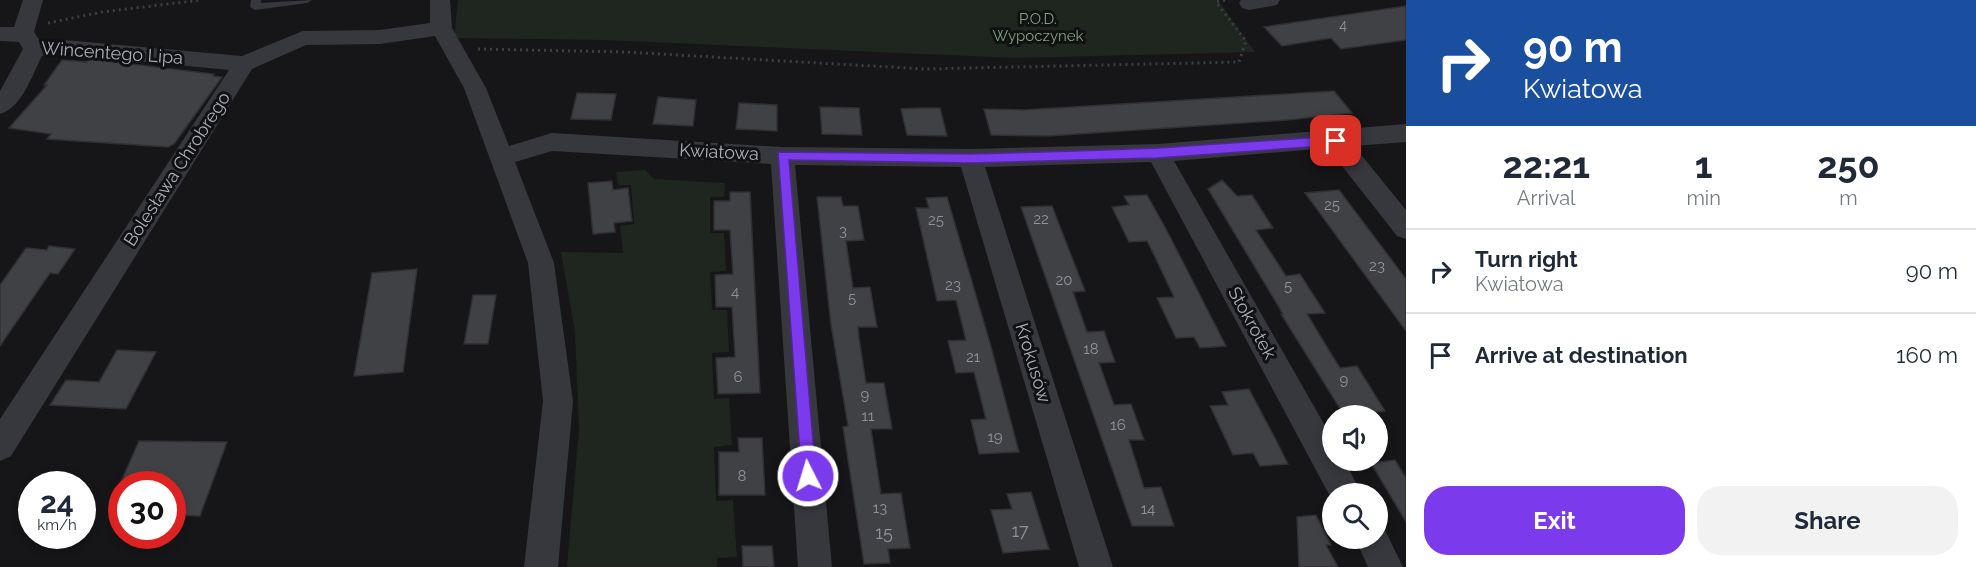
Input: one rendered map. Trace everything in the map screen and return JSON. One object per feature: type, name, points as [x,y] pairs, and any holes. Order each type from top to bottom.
[{"type":"street","name":"Wincentego Lipa","points":[[33,0],[28,37],[64,47],[244,64]]},
{"type":"street","points":[[440,0],[447,38],[475,88],[541,263],[558,401],[542,567]]},
{"type":"street","points":[[1249,3],[1270,0]]},
{"type":"street","points":[[0,34],[28,37],[18,83],[0,106]]},
{"type":"street","points":[[244,64],[303,38],[447,38]]},
{"type":"street","name":"Bolesława Chrobrego","points":[[0,446],[244,64]]},
{"type":"street","name":"Kwiatowa","points":[[501,157],[552,142],[782,156],[970,158],[1158,153],[1336,141],[1406,133]]},
{"type":"street","points":[[1336,141],[1406,229]]},
{"type":"street","name":"Stokrotek","points":[[1158,153],[1340,483]]},
{"type":"street","points":[[782,156],[815,567]]},
{"type":"street","name":"Krokusów","points":[[970,158],[1096,567]]},
{"type":"street","points":[[1377,549],[1386,567]]},
{"type":"lane","points":[[256,0],[255,7],[307,0]]},
{"type":"path","points":[[28,37],[102,12],[201,0]]},
{"type":"path","points":[[447,38],[624,52],[925,69],[1239,62],[1246,42],[1216,2],[1227,0]]},
{"type":"green space","name":"P.O.D. Wypoczynek","points":[[458,0],[1218,0],[1255,52],[1015,58],[603,40],[454,38]]},
{"type":"green space","points":[[645,170],[654,179],[725,183],[724,197],[710,197],[710,233],[724,233],[726,271],[710,272],[712,310],[727,310],[729,352],[712,353],[714,399],[729,398],[732,445],[714,447],[716,501],[733,500],[737,557],[717,558],[717,567],[567,567],[579,429],[575,332],[561,252],[623,253],[620,226],[634,224],[631,185],[618,185],[616,172]]},
{"type":"building","points":[[1406,6],[1406,40],[1341,49],[1331,38],[1282,46],[1264,27]]},
{"type":"building","points":[[89,59],[214,74],[213,76],[222,77],[174,144],[168,147],[47,139],[51,134],[9,128],[47,85],[44,85],[62,60],[87,62]]},
{"type":"building","points":[[1334,91],[1352,113],[1287,120],[1048,136],[991,135],[984,109],[1023,110]]},
{"type":"building","points":[[577,93],[616,94],[611,120],[571,119]]},
{"type":"building","points":[[658,97],[696,100],[693,126],[653,124]]},
{"type":"building","points":[[739,103],[777,105],[777,131],[736,129]]},
{"type":"building","points":[[820,107],[859,108],[862,135],[822,134]]},
{"type":"building","points":[[940,108],[947,136],[907,135],[901,109]]},
{"type":"building","points":[[1222,180],[1237,196],[1252,195],[1273,228],[1256,230],[1286,276],[1300,274],[1325,313],[1307,314],[1330,352],[1340,368],[1357,366],[1381,405],[1338,405],[1208,189]]},
{"type":"building","points":[[612,181],[613,190],[628,188],[632,221],[614,223],[615,232],[593,234],[588,183]]},
{"type":"building","points":[[1339,190],[1406,279],[1406,331],[1305,193]]},
{"type":"building","points":[[730,192],[750,192],[760,393],[718,394],[716,358],[735,357],[732,307],[716,307],[715,275],[733,274],[730,230],[714,230],[714,201],[730,201]]},
{"type":"building","points":[[1147,195],[1226,346],[1200,348],[1194,337],[1176,338],[1157,298],[1174,297],[1156,259],[1147,241],[1129,242],[1112,207],[1129,205],[1124,196]]},
{"type":"building","points":[[817,197],[841,197],[843,206],[858,206],[864,240],[846,241],[853,288],[870,287],[877,327],[858,327],[859,338],[866,383],[884,383],[892,429],[871,429],[881,494],[901,493],[910,548],[888,549],[890,563],[864,564],[843,427],[848,426],[831,325]]},
{"type":"building","points":[[947,197],[1019,452],[979,454],[971,420],[986,419],[974,372],[956,373],[948,341],[966,340],[956,300],[937,301],[916,208],[929,208],[926,198]]},
{"type":"building","points":[[1052,206],[1085,291],[1073,292],[1087,332],[1104,331],[1115,362],[1099,363],[1114,405],[1131,404],[1144,440],[1129,440],[1144,488],[1161,487],[1174,526],[1132,526],[1021,207]]},
{"type":"building","points":[[49,246],[75,249],[58,274],[50,273],[0,346],[0,285],[26,248],[47,250]]},
{"type":"building","points":[[417,269],[403,372],[354,376],[372,273]]},
{"type":"building","points":[[473,295],[496,295],[488,344],[464,344]]},
{"type":"building","points":[[117,350],[156,352],[126,409],[50,405],[66,380],[99,382]]},
{"type":"building","points":[[1249,389],[1288,464],[1260,466],[1253,453],[1233,455],[1210,406],[1228,405],[1222,392]]},
{"type":"building","points":[[738,438],[762,438],[765,495],[719,495],[719,452],[739,452]]},
{"type":"building","points":[[139,441],[227,442],[200,516],[186,516],[186,471],[126,471]]},
{"type":"building","points":[[1395,460],[1406,478],[1406,522],[1388,492],[1388,483],[1383,483],[1376,471],[1388,471],[1388,461]]},
{"type":"building","points":[[1031,492],[1049,549],[1003,553],[991,510],[1012,509],[1007,494]]},
{"type":"building","points":[[1316,515],[1322,527],[1322,549],[1328,549],[1338,567],[1299,567],[1297,517]]},
{"type":"building","points":[[742,546],[772,546],[774,567],[743,567]]},
{"type":"route","points":[[808,476],[782,156],[970,158],[1077,156],[1336,141]]}]
